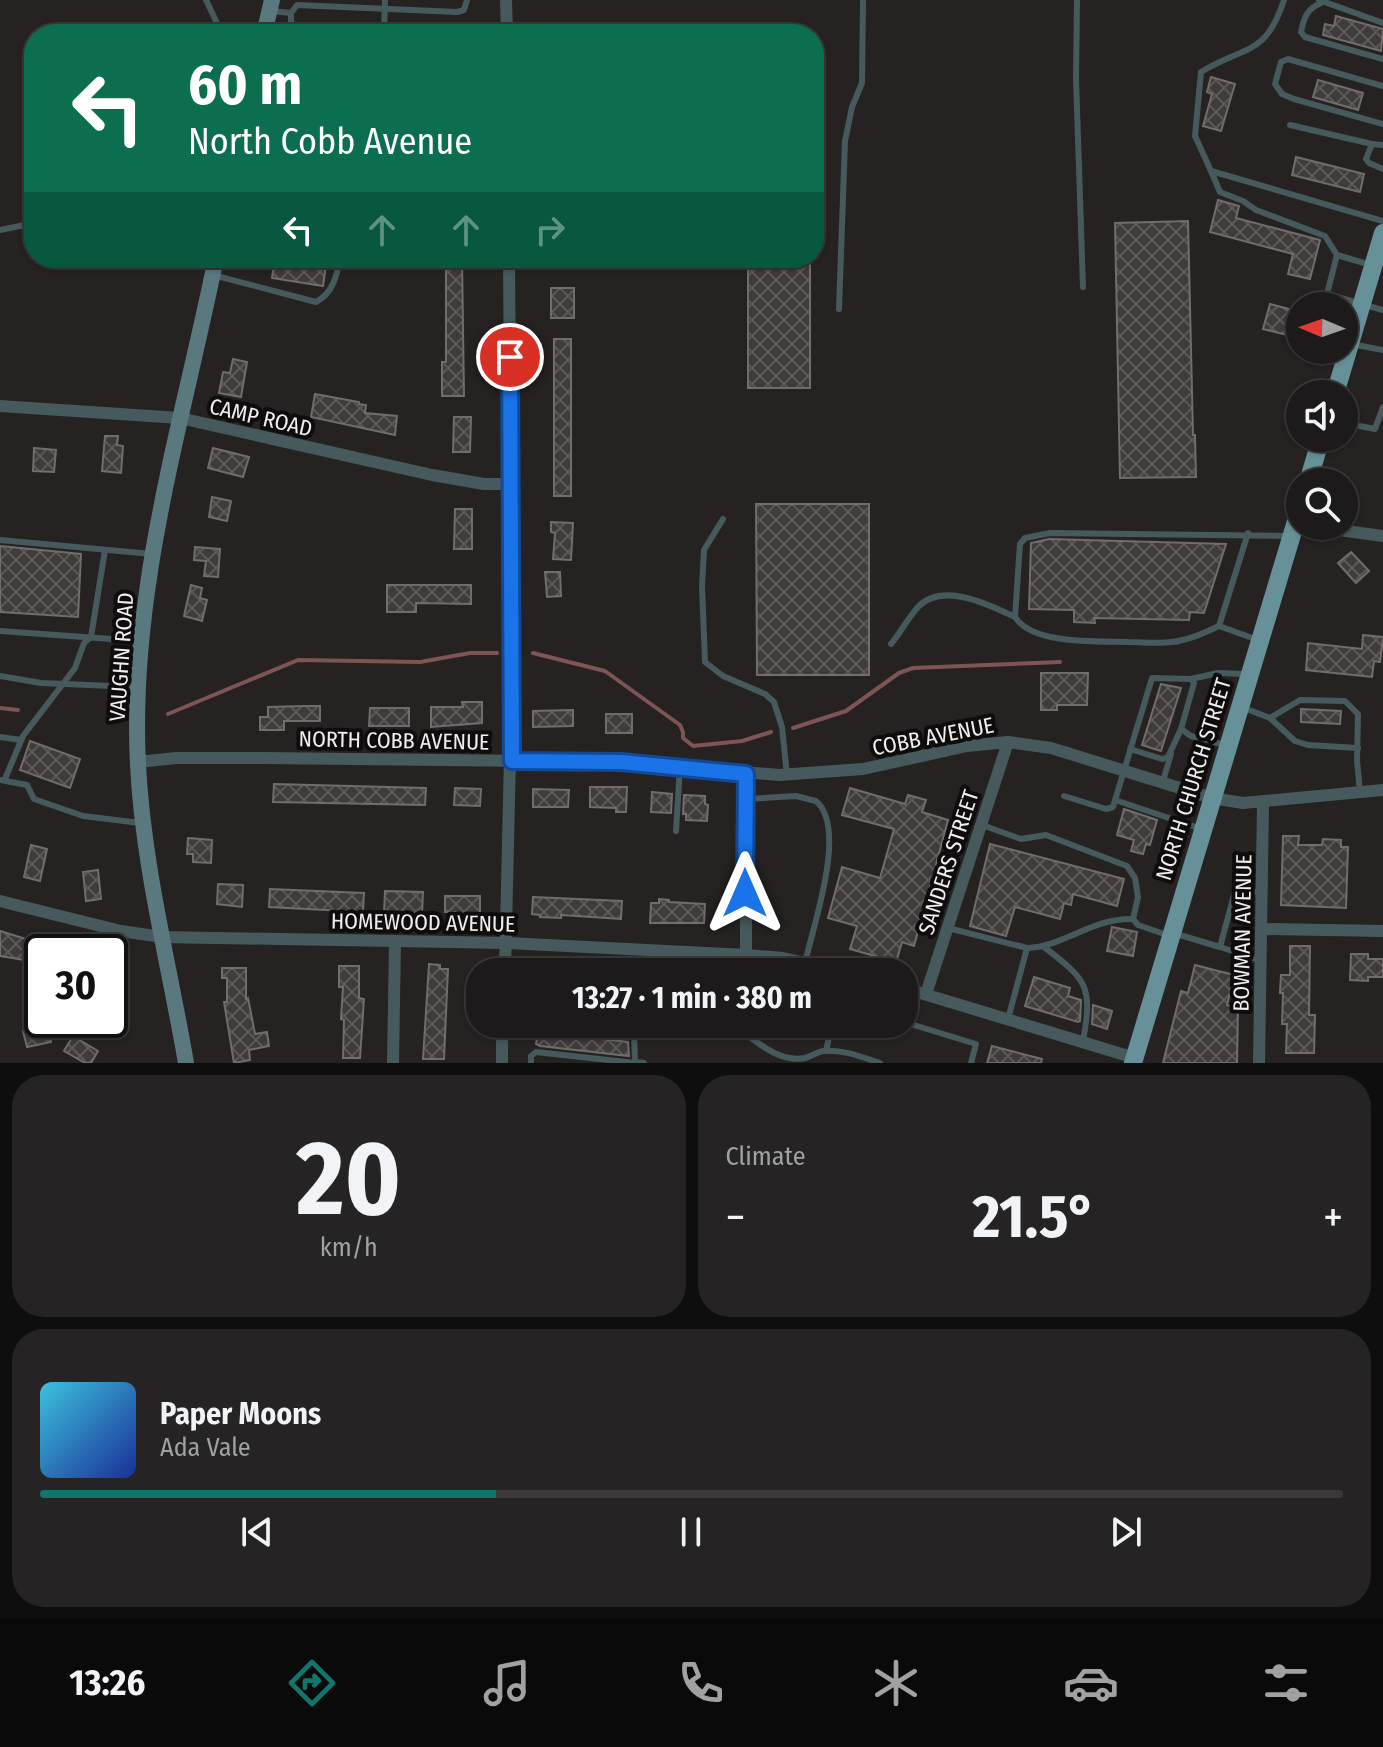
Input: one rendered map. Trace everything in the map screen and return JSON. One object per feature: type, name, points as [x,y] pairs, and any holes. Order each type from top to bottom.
[{"type":"main road","points":[[1358,317],[1382,240]]},
{"type":"main road","name":"NORTH CHURCH STREET","points":[[1134,1060],[1240,706],[1294,540]]},
{"type":"street","points":[[506,0],[507,24]]},
{"type":"street","name":"VAUGHN ROAD","points":[[186,1063],[143,823],[138,762],[138,687],[152,554],[214,268]]},
{"type":"street","points":[[506,958],[512,761],[509,268]]},
{"type":"street","name":"CAMP ROAD","points":[[0,406],[180,418],[432,475],[484,484],[510,484]]},
{"type":"street","points":[[1358,532],[1383,536]]},
{"type":"street","name":"COBB AVENUE","points":[[746,774],[787,775],[863,769],[967,746],[1008,742],[1051,748],[1212,798],[1243,803],[1383,790]]},
{"type":"street","name":"SANDERS STREET","points":[[926,994],[1008,742]]},
{"type":"street","name":"NORTH COBB AVENUE","points":[[138,762],[191,758],[621,762],[746,774]]},
{"type":"street","points":[[746,774],[746,955]]},
{"type":"street","name":"BOWMAN AVENUE","points":[[1259,1063],[1263,803]]},
{"type":"street","name":"HOMEWOOD AVENUE","points":[[0,901],[121,931],[162,937],[507,943],[783,958]]},
{"type":"street","points":[[1263,929],[1383,931]]},
{"type":"street","points":[[393,1063],[395,942]]},
{"type":"street","points":[[918,992],[1134,1060]]},
{"type":"street","points":[[502,1038],[502,1063]]},
{"type":"lane","points":[[206,0],[217,24]]},
{"type":"lane","points":[[384,24],[385,0]]},
{"type":"lane","points":[[293,24],[291,13],[297,5],[457,12],[464,10],[467,0]]},
{"type":"lane","points":[[839,309],[845,141],[852,107],[862,83],[863,0]]},
{"type":"lane","points":[[1077,0],[1076,79],[1083,287]]},
{"type":"lane","points":[[1284,0],[1268,36],[1247,52],[1223,58],[1201,72],[1195,136],[1220,192],[1256,210],[1325,236],[1337,255],[1373,265]]},
{"type":"lane","points":[[1383,23],[1320,1],[1310,8],[1303,19],[1301,32],[1305,37],[1383,59]]},
{"type":"lane","points":[[271,5],[291,13]]},
{"type":"lane","points":[[1383,86],[1288,59],[1281,62],[1275,84],[1282,94],[1383,124]]},
{"type":"lane","points":[[1290,125],[1383,145]]},
{"type":"lane","points":[[1372,144],[1366,159],[1383,169]]},
{"type":"lane","points":[[1211,171],[1383,221]]},
{"type":"lane","points":[[0,230],[24,225]]},
{"type":"lane","points":[[1337,255],[1327,294],[1383,310]]},
{"type":"lane","points":[[226,268],[316,302],[326,297],[338,268]]},
{"type":"lane","points":[[1358,345],[1383,350]]},
{"type":"lane","points":[[1358,427],[1379,431],[1383,407]]},
{"type":"lane","points":[[723,519],[704,550],[705,662],[723,676],[765,694],[774,702],[782,727],[787,775]]},
{"type":"lane","points":[[1248,533],[1219,626],[1193,639],[1168,643],[1062,639],[1019,624],[1015,617],[1020,544],[1034,534],[1248,533],[1286,526]]},
{"type":"lane","points":[[0,540],[152,554]]},
{"type":"lane","points":[[105,550],[91,637],[84,643],[75,668],[21,740],[2,779],[27,785],[34,799],[83,816],[143,823]]},
{"type":"lane","points":[[891,644],[916,608],[926,600],[938,597],[967,597],[1015,617]]},
{"type":"lane","points":[[1219,626],[1260,641]]},
{"type":"lane","points":[[0,631],[141,641]]},
{"type":"lane","points":[[1064,796],[1111,810],[1152,678],[1191,679],[1218,673],[1250,674]]},
{"type":"lane","points":[[0,676],[41,683],[138,687]]},
{"type":"lane","points":[[1130,749],[1162,759],[1168,757],[1181,729],[1194,683],[1191,679]]},
{"type":"lane","points":[[1270,718],[1300,700],[1345,701],[1358,714],[1360,792]]},
{"type":"lane","points":[[1240,706],[1270,718],[1295,741],[1308,745],[1358,748]]},
{"type":"lane","points":[[1181,729],[1191,736],[1228,746]]},
{"type":"lane","points":[[0,737],[21,740]]},
{"type":"lane","points":[[1163,781],[1172,750]]},
{"type":"lane","points":[[676,831],[680,767]]},
{"type":"lane","points":[[745,799],[796,796],[816,801],[827,817],[831,844],[806,958]]},
{"type":"lane","points":[[1115,800],[1203,830]]},
{"type":"lane","points":[[982,825],[1021,839],[1046,835],[1127,866],[1135,878],[1138,897],[1133,919]]},
{"type":"lane","points":[[1220,947],[1235,891],[1263,892]]},
{"type":"lane","points":[[1133,919],[1138,925],[1262,961]]},
{"type":"lane","points":[[948,928],[1027,948],[1044,947],[1103,922],[1133,919]]},
{"type":"lane","points":[[1044,947],[1078,974],[1085,989],[1088,1011],[1083,1043]]},
{"type":"lane","points":[[1008,1019],[1027,948]]},
{"type":"lane","points":[[918,1026],[976,1044],[971,1063]]},
{"type":"lane","points":[[634,1038],[635,1063]]},
{"type":"lane","points":[[753,1038],[779,1059],[805,1060],[826,1051],[857,1055],[880,1063]]},
{"type":"lane","points":[[826,1051],[829,1038]]},
{"type":"lane","points":[[531,1063],[531,1056],[536,1052],[644,1063]]},
{"type":"building","points":[[1336,16],[1383,29],[1381,51],[1323,35],[1325,24],[1334,26]]},
{"type":"building","points":[[1211,77],[1235,84],[1221,131],[1203,126],[1212,94],[1207,92]]},
{"type":"building","points":[[1318,80],[1363,93],[1358,110],[1313,97]]},
{"type":"building","points":[[1296,157],[1364,174],[1360,192],[1292,175]]},
{"type":"building","points":[[1218,200],[1239,206],[1236,218],[1320,240],[1310,279],[1288,274],[1293,254],[1210,232]]},
{"type":"building","points":[[1188,221],[1196,477],[1120,478],[1115,223]]},
{"type":"building","points":[[274,268],[326,268],[323,286],[272,278]]},
{"type":"building","points":[[446,268],[462,268],[464,396],[442,396],[442,362],[446,362]]},
{"type":"building","points":[[748,268],[810,268],[810,388],[748,388]]},
{"type":"building","points":[[551,288],[574,288],[574,318],[551,318]]},
{"type":"building","points":[[1270,304],[1286,308],[1286,335],[1263,329]]},
{"type":"building","points":[[554,339],[571,339],[571,496],[554,496]]},
{"type":"building","points":[[233,359],[247,362],[241,397],[219,393],[223,372],[230,373]]},
{"type":"building","points":[[315,394],[359,402],[366,405],[365,413],[397,416],[395,435],[311,417]]},
{"type":"building","points":[[454,417],[471,417],[470,452],[453,452]]},
{"type":"building","points":[[105,436],[118,436],[117,445],[123,446],[121,473],[102,471]]},
{"type":"building","points":[[34,448],[56,450],[54,472],[33,471]]},
{"type":"building","points":[[213,448],[249,457],[243,477],[208,468]]},
{"type":"building","points":[[212,497],[231,501],[227,521],[209,517]]},
{"type":"building","points":[[756,504],[869,504],[869,675],[757,675]]},
{"type":"building","points":[[455,509],[472,509],[472,549],[454,549]]},
{"type":"building","points":[[551,522],[573,523],[571,560],[553,559],[555,533],[551,532]]},
{"type":"building","points":[[1049,539],[1226,544],[1204,613],[1190,612],[1189,620],[1094,618],[1095,623],[1074,622],[1074,610],[1029,609],[1031,543]]},
{"type":"building","points":[[0,546],[81,554],[78,617],[0,612]]},
{"type":"building","points":[[195,547],[220,549],[218,577],[204,576],[206,561],[194,560]]},
{"type":"building","points":[[1351,552],[1369,571],[1356,583],[1338,563]]},
{"type":"building","points":[[545,572],[560,572],[561,596],[547,597]]},
{"type":"building","points":[[191,585],[202,588],[200,598],[207,600],[202,621],[184,616]]},
{"type":"building","points":[[387,585],[471,585],[471,604],[416,603],[416,612],[387,612]]},
{"type":"building","points":[[1363,635],[1383,637],[1380,662],[1374,661],[1372,677],[1306,670],[1308,643],[1362,649]]},
{"type":"building","points":[[1041,673],[1088,673],[1087,705],[1057,705],[1057,710],[1041,710]]},
{"type":"building","points":[[1161,684],[1181,688],[1161,751],[1142,745]]},
{"type":"building","points":[[462,702],[482,702],[482,723],[431,727],[431,707],[463,707]]},
{"type":"building","points":[[320,706],[320,721],[284,721],[284,730],[260,730],[260,717],[268,717],[268,707]]},
{"type":"building","points":[[370,708],[409,708],[409,726],[369,726]]},
{"type":"building","points":[[1301,709],[1341,711],[1340,724],[1301,722]]},
{"type":"building","points":[[573,710],[573,726],[533,727],[533,711]]},
{"type":"building","points":[[606,714],[632,714],[632,733],[606,733]]},
{"type":"building","points":[[30,741],[80,759],[70,788],[20,770]]},
{"type":"building","points":[[274,784],[426,788],[425,805],[273,802]]},
{"type":"building","points":[[590,787],[627,787],[626,812],[616,812],[616,808],[590,807]]},
{"type":"building","points":[[455,788],[481,789],[480,806],[454,805]]},
{"type":"building","points":[[850,788],[905,804],[908,795],[926,800],[922,812],[948,820],[914,946],[902,942],[897,958],[882,958],[850,949],[857,926],[828,918],[842,867],[880,878],[894,829],[842,815]]},
{"type":"building","points":[[533,789],[569,790],[568,807],[533,807]]},
{"type":"building","points":[[652,792],[672,794],[671,813],[651,812]]},
{"type":"building","points":[[684,795],[705,796],[707,821],[686,820],[686,814],[683,814]]},
{"type":"building","points":[[1124,809],[1157,820],[1150,845],[1146,844],[1143,854],[1131,851],[1134,840],[1117,835]]},
{"type":"building","points":[[1283,836],[1299,836],[1298,845],[1322,845],[1323,839],[1341,840],[1341,847],[1348,847],[1346,908],[1281,905]]},
{"type":"building","points":[[188,838],[212,840],[211,863],[193,862],[193,854],[187,854]]},
{"type":"building","points":[[990,844],[1124,879],[1117,906],[1073,894],[1071,905],[1064,903],[1060,919],[1015,907],[1006,936],[970,926]]},
{"type":"building","points":[[31,845],[47,849],[40,881],[24,877]]},
{"type":"building","points":[[98,870],[101,899],[86,901],[83,872]]},
{"type":"building","points":[[218,884],[243,885],[242,907],[217,904]]},
{"type":"building","points":[[270,889],[364,893],[363,912],[269,907]]},
{"type":"building","points":[[385,891],[423,892],[422,914],[384,913]]},
{"type":"building","points":[[445,896],[480,896],[480,918],[457,917],[457,912],[445,912]]},
{"type":"building","points":[[533,897],[622,901],[621,919],[561,915],[561,918],[540,917],[532,914]]},
{"type":"building","points":[[659,899],[705,904],[704,923],[650,923],[651,903],[659,903]]},
{"type":"building","points":[[1112,927],[1137,932],[1133,956],[1107,951]]},
{"type":"building","points":[[0,931],[24,938],[24,960],[0,956]]},
{"type":"building","points":[[1290,946],[1310,946],[1309,1015],[1315,1015],[1314,1053],[1286,1053],[1287,1024],[1282,1024],[1283,993],[1280,993],[1281,975],[1290,975]]},
{"type":"building","points":[[1351,954],[1368,954],[1368,959],[1383,959],[1383,977],[1368,977],[1368,981],[1350,980]]},
{"type":"building","points":[[429,964],[448,969],[444,1059],[423,1059]]},
{"type":"building","points":[[1195,965],[1234,975],[1227,1005],[1238,1008],[1237,1063],[1163,1063],[1181,991],[1188,993]]},
{"type":"building","points":[[339,966],[359,966],[359,998],[364,999],[360,1058],[343,1058],[343,987],[339,987]]},
{"type":"building","points":[[222,968],[246,968],[246,999],[255,1034],[267,1032],[269,1046],[249,1050],[250,1060],[234,1063],[224,1002],[227,1002],[227,978],[222,978]]},
{"type":"building","points":[[1034,977],[1070,988],[1068,996],[1081,1000],[1080,1021],[1025,1006]]},
{"type":"building","points":[[1093,1005],[1112,1011],[1107,1029],[1092,1024]]},
{"type":"building","points":[[25,1038],[50,1038],[51,1042],[27,1047]]},
{"type":"building","points":[[72,1038],[76,1038],[98,1051],[91,1063],[85,1063],[64,1051]]},
{"type":"building","points":[[537,1038],[592,1038],[628,1042],[629,1056],[540,1046],[536,1044]]},
{"type":"building","points":[[992,1046],[1042,1059],[1041,1063],[987,1063]]},
{"type":"waterway","points":[[168,714],[298,660],[420,662],[470,653],[497,653]]},
{"type":"waterway","points":[[533,653],[605,671],[680,725],[683,738],[693,746],[742,741],[771,732]]},
{"type":"waterway","points":[[793,728],[846,711],[899,673],[913,668],[1060,662]]},
{"type":"waterway","points":[[0,708],[18,710]]},
{"type":"route","points":[[510,357],[512,761],[621,762],[746,774],[745,893]]}]
